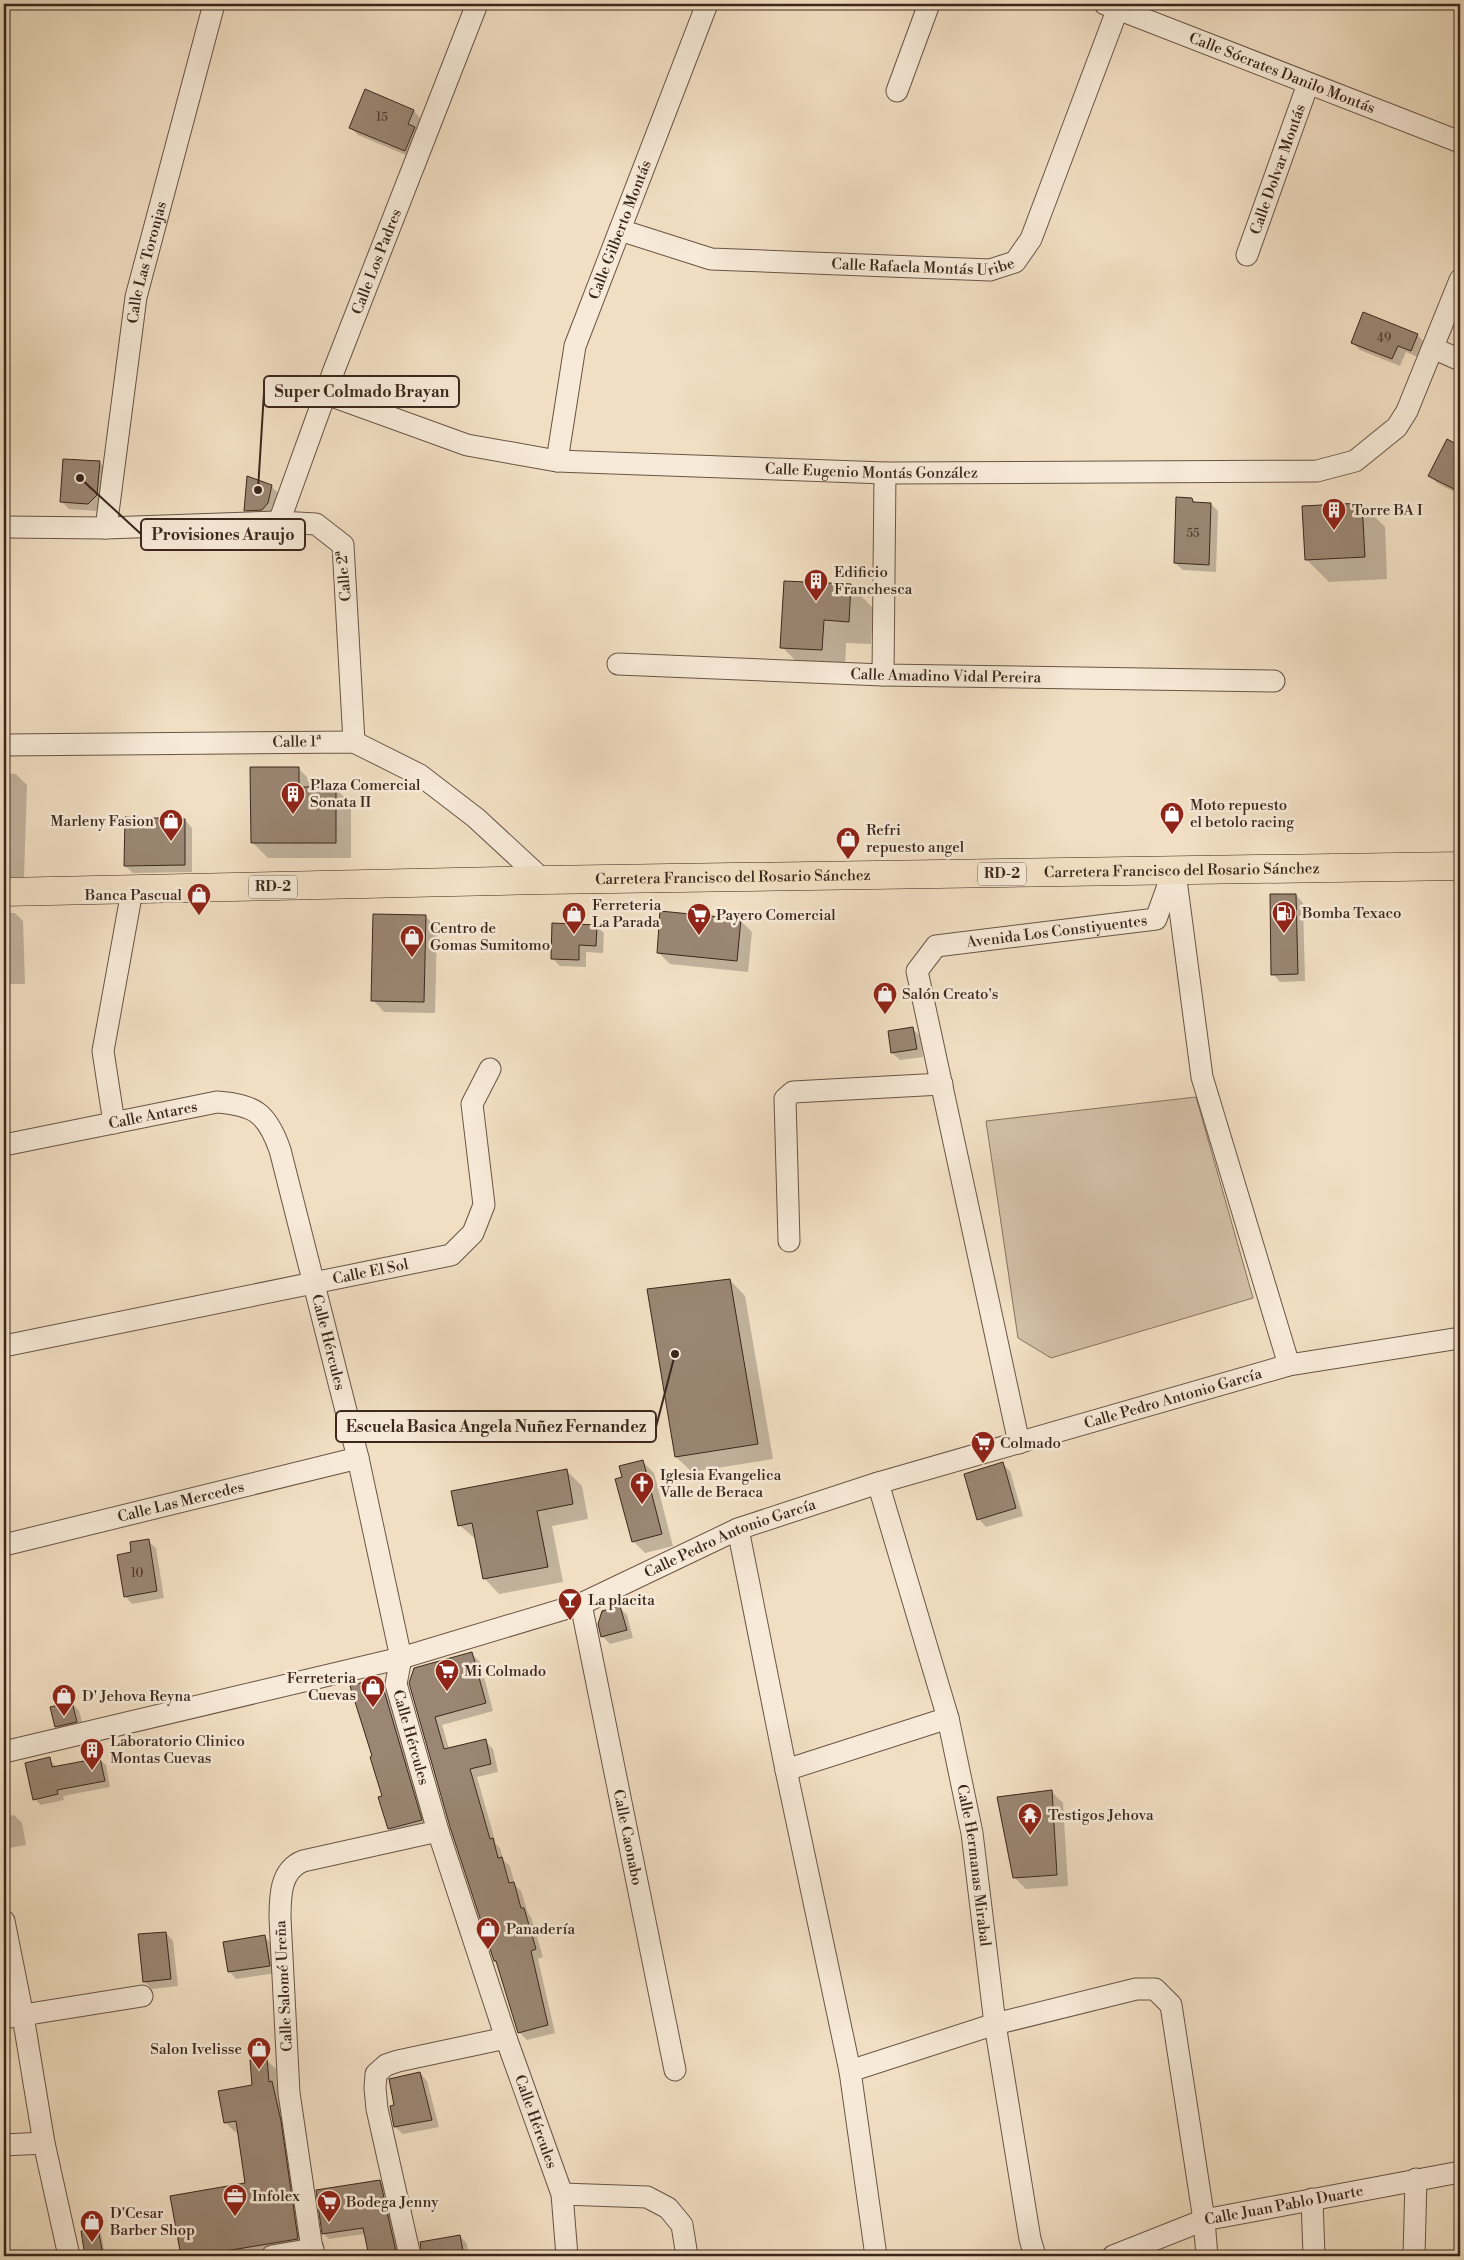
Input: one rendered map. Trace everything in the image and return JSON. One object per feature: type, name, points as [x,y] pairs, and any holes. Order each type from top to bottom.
[{"type":"main road","name":"Carretera Francisco del Rosario Sánchez","points":[[4,892],[543,880],[912,876],[1460,866]]},
{"type":"street","name":"Calle Las Toronjas","points":[[106,528],[136,297],[214,4]]},
{"type":"street","name":"Calle Los Padres","points":[[278,522],[477,4]]},
{"type":"street","name":"Calle Gilberto Montás","points":[[558,461],[575,346],[707,4]]},
{"type":"street","points":[[897,91],[929,4]]},
{"type":"street","name":"Calle Rafaela Montás Uribe","points":[[620,230],[711,259],[990,270],[1015,262],[1031,239],[1112,6]]},
{"type":"street","name":"Calle Sócrates Danilo Montás","points":[[1112,6],[1460,142]]},
{"type":"street","name":"Calle Dolvar Montás","points":[[1247,255],[1308,84]]},
{"type":"street","name":"Calle Eugenio Montás González","points":[[326,394],[466,446],[558,461],[885,473],[1317,471],[1355,461],[1397,427],[1407,411],[1460,280]]},
{"type":"street","points":[[1432,348],[1460,360]]},
{"type":"street","points":[[883,675],[885,473]]},
{"type":"street","name":"Calle 2ª","points":[[4,527],[106,528],[278,522],[316,524],[343,545],[354,742]]},
{"type":"street","name":"Calle Amadino Vidal Pereira","points":[[618,664],[883,675],[1274,681]]},
{"type":"street","name":"Calle 1ª","points":[[4,745],[354,742],[420,775],[476,818],[543,880]]},
{"type":"street","points":[[1174,870],[1202,1076],[1289,1365]]},
{"type":"street","name":"Avenida Los Constiyuentes","points":[[942,1084],[917,971],[936,946],[1156,919],[1174,870]]},
{"type":"street","points":[[114,1123],[103,1051],[132,890]]},
{"type":"street","name":"Calle El Sol","points":[[4,1346],[451,1255],[473,1233],[484,1205],[472,1104],[490,1069]]},
{"type":"street","points":[[789,1241],[785,1099],[793,1092],[942,1084],[1018,1443]]},
{"type":"street","name":"Calle Antares","points":[[4,1145],[217,1102],[240,1104],[260,1113],[273,1128],[280,1150]]},
{"type":"street","name":"Calle Hércules","points":[[280,1150],[358,1458],[401,1658],[396,1684],[438,1831],[506,2038],[562,2194],[567,2256]]},
{"type":"street","name":"Calle Pedro Antonio García","points":[[4,1752],[401,1658],[581,1604],[738,1528],[878,1483],[1289,1365],[1460,1338]]},
{"type":"street","name":"Calle Las Mercedes","points":[[4,1545],[358,1458]]},
{"type":"street","name":"Calle Hermanas Mirabal","points":[[878,1483],[948,1718],[972,1834],[995,2024],[1030,2239],[1035,2256]]},
{"type":"street","points":[[738,1528],[786,1770],[850,2071],[876,2256]]},
{"type":"street","name":"Calle Caonabo","points":[[581,1604],[675,2070]]},
{"type":"street","points":[[786,1770],[948,1718]]},
{"type":"street","name":"Calle Salomé Ureña","points":[[313,2253],[289,2094],[280,1918],[280,1900],[286,1876],[296,1864],[303,1861],[438,1831]]},
{"type":"street","points":[[4,1921],[13,2017],[69,2256]]},
{"type":"street","points":[[850,2071],[995,2024],[1136,1989],[1155,1989],[1171,2005],[1204,2220],[1207,2256]]},
{"type":"street","points":[[13,2017],[142,1996]]},
{"type":"street","points":[[410,2256],[377,2109],[374,2088],[376,2074],[386,2065],[398,2061],[506,2038]]},
{"type":"street","points":[[4,2145],[44,2143]]},
{"type":"street","name":"Calle Juan Pablo Duarte","points":[[1113,2256],[1204,2220],[1460,2172]]},
{"type":"street","points":[[1414,2256],[1416,2179]]},
{"type":"street","points":[[562,2194],[648,2197],[668,2208],[682,2225],[687,2256]]},
{"type":"street","points":[[1312,2199],[1314,2256]]},
{"type":"street","points":[[272,2256],[313,2253]]},
{"type":"shaded area","points":[[1196,1097],[1253,1298],[1051,1358],[1018,1338],[986,1121]]},
{"type":"building","points":[[365,89],[414,110],[408,124],[415,127],[405,151],[349,128]]},
{"type":"building","points":[[1363,312],[1418,334],[1411,351],[1398,346],[1392,359],[1351,343]]},
{"type":"building","points":[[1447,439],[1460,446],[1460,492],[1428,476]]},
{"type":"building","points":[[63,459],[100,461],[97,495],[88,504],[60,502]]},
{"type":"building","points":[[247,476],[272,485],[268,503],[262,510],[244,511]]},
{"type":"building","points":[[1176,497],[1192,498],[1193,502],[1211,503],[1209,565],[1174,563]]},
{"type":"building","name":"Torre BA I","points":[[1362,503],[1365,557],[1305,560],[1302,506]]},
{"type":"building","name":"Edificio Franchesca","points":[[784,581],[851,584],[849,622],[824,620],[822,650],[780,648]]},
{"type":"building","name":"Plaza Comercial Sonata II","points":[[250,767],[299,767],[299,787],[336,787],[336,843],[251,843]]},
{"type":"building","points":[[125,817],[185,819],[185,865],[124,866]]},
{"type":"building","name":"Bomba Texaco","points":[[1270,894],[1296,894],[1298,974],[1271,975]]},
{"type":"building","name":"Payero Comercial","points":[[660,911],[741,919],[737,961],[657,953]]},
{"type":"building","points":[[373,914],[426,915],[424,1002],[371,1001]]},
{"type":"building","name":"Ferreteria La Parada","points":[[552,923],[597,925],[596,946],[579,945],[579,960],[551,959]]},
{"type":"building","points":[[913,1027],[917,1049],[891,1053],[888,1031]]},
{"type":"building","points":[[730,1279],[758,1444],[675,1457],[647,1289]]},
{"type":"building","name":"Iglesia Evangelica Valle de Beraca","points":[[643,1460],[662,1534],[632,1542],[615,1479],[622,1477],[619,1466]]},
{"type":"building","points":[[1003,1462],[1016,1508],[977,1520],[964,1474]]},
{"type":"building","points":[[567,1469],[573,1504],[537,1511],[548,1567],[483,1579],[472,1523],[458,1526],[451,1491]]},
{"type":"building","points":[[149,1539],[157,1591],[124,1597],[117,1555],[131,1552],[130,1542]]},
{"type":"building","points":[[620,1606],[627,1630],[601,1637],[598,1624],[602,1611]]},
{"type":"building","points":[[472,1652],[486,1703],[435,1717],[444,1749],[486,1739],[491,1764],[470,1769],[490,1839],[493,1838],[498,1858],[502,1857],[509,1883],[514,1882],[521,1908],[524,1908],[536,1949],[531,1951],[548,2025],[518,2033],[496,1961],[494,1961],[450,1827],[409,1683],[414,1668]]},
{"type":"building","points":[[380,1677],[422,1820],[388,1829],[378,1797],[382,1796],[370,1757],[372,1756],[350,1686]]},
{"type":"building","name":"D' Jehova Reyna","points":[[72,1702],[77,1722],[55,1727],[50,1707]]},
{"type":"building","points":[[50,1757],[52,1767],[100,1758],[105,1781],[57,1790],[58,1794],[33,1800],[25,1763]]},
{"type":"building","name":"Testigos Jehova","points":[[1052,1790],[1057,1875],[1013,1878],[997,1797]]},
{"type":"building","points":[[166,1932],[171,1979],[143,1982],[138,1934]]},
{"type":"building","points":[[265,1935],[270,1966],[228,1972],[223,1942]]},
{"type":"building","points":[[267,2058],[269,2082],[272,2081],[281,2121],[298,2239],[195,2256],[181,2256],[170,2196],[245,2183],[236,2121],[224,2123],[218,2091],[252,2085],[250,2060]]},
{"type":"building","points":[[420,2072],[432,2120],[394,2127],[390,2106],[394,2105],[389,2079]]},
{"type":"building","points":[[380,2180],[397,2256],[369,2256],[363,2228],[322,2234],[316,2190]]},
{"type":"building","name":"D'Cesar Barber Shop","points":[[98,2229],[103,2254],[85,2256],[81,2231]]},
{"type":"building","points":[[460,2235],[464,2256],[422,2256],[420,2242]]},
{"type":"place","name":"Provisiones Araujo","points":[[80,478]]},
{"type":"place","name":"Super Colmado Brayan","points":[[258,490]]},
{"type":"place","name":"Torre BA I","points":[[1334,531]]},
{"type":"place","name":"Edificio Franchesca","points":[[816,602]]},
{"type":"place","name":"Plaza Comercial Sonata II","points":[[293,815]]},
{"type":"place","name":"Moto repuesto el betolo racing","points":[[1172,835]]},
{"type":"place","name":"Marleny Fasion","points":[[171,842]]},
{"type":"place","name":"Refri repuesto angel","points":[[848,860]]},
{"type":"place","name":"Banca Pascual","points":[[199,916]]},
{"type":"place","name":"Bomba Texaco","points":[[1284,934]]},
{"type":"place","name":"Ferreteria La Parada","points":[[574,935]]},
{"type":"place","name":"Payero Comercial","points":[[699,936]]},
{"type":"place","name":"Centro de Gomas Sumitomo","points":[[412,958]]},
{"type":"place","name":"Salón Creato's","points":[[885,1015]]},
{"type":"place","name":"Escuela Basica Angela Nuñez Fernandez","points":[[675,1354]]},
{"type":"place","name":"Colmado","points":[[983,1464]]},
{"type":"place","name":"Iglesia Evangelica Valle de Beraca","points":[[642,1505]]},
{"type":"place","name":"La placita","points":[[570,1621]]},
{"type":"place","name":"Mi Colmado","points":[[447,1692]]},
{"type":"place","name":"Ferreteria Cuevas","points":[[373,1708]]},
{"type":"place","name":"D' Jehova Reyna","points":[[64,1717]]},
{"type":"place","name":"Laboratorio Clinico Montas Cuevas","points":[[92,1771]]},
{"type":"place","name":"Testigos Jehova","points":[[1030,1836]]},
{"type":"place","name":"Panadería","points":[[488,1950]]},
{"type":"place","name":"Salon Ivelisse","points":[[259,2070]]},
{"type":"place","name":"Infolex","points":[[235,2217]]},
{"type":"place","name":"Bodega Jenny","points":[[329,2223]]},
{"type":"place","name":"D'Cesar Barber Shop","points":[[92,2243]]}]
